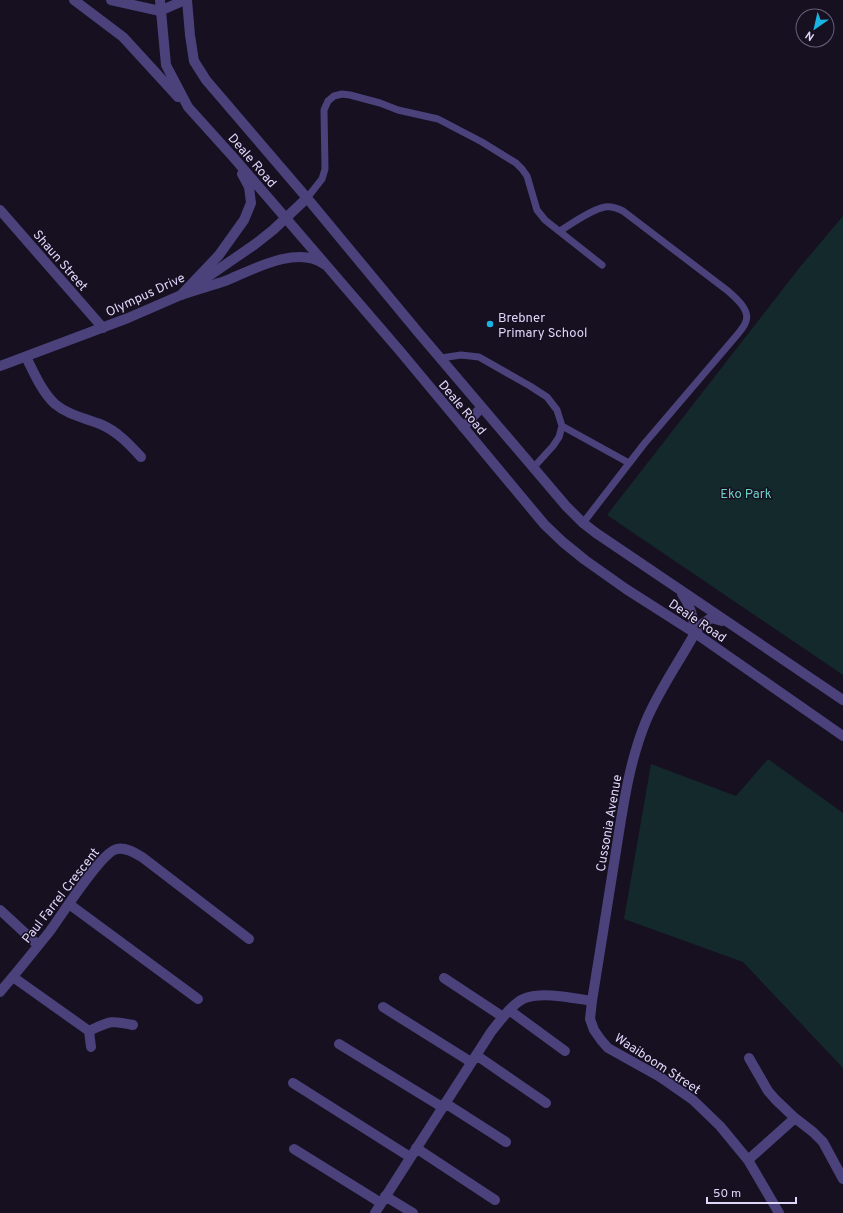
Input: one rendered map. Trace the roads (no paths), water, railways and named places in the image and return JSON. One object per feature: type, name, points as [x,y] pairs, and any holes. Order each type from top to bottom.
[{"type":"street","points":[[74,0],[123,37],[188,107]]},
{"type":"street","points":[[111,0],[160,11]]},
{"type":"street","name":"Deale Road","points":[[160,0],[166,65],[188,107],[286,217],[544,524],[585,560],[626,589],[695,633],[843,736]]},
{"type":"street","name":"Deale Road","points":[[160,11],[186,0],[194,61],[206,80],[566,506],[596,533],[843,700]]},
{"type":"street","points":[[181,295],[219,254],[244,220],[251,203],[249,187],[234,158]]},
{"type":"street","name":"Olympus Drive","points":[[0,366],[103,328],[181,295],[254,245],[273,230],[307,198]]},
{"type":"street","name":"Shaun Street","points":[[0,210],[103,328]]},
{"type":"street","points":[[181,295],[219,283],[275,261],[291,257],[303,257],[314,259],[326,266],[355,298]]},
{"type":"street","points":[[26,357],[44,390],[54,403],[62,410],[101,424],[112,430],[141,457]]},
{"type":"street","points":[[463,427],[482,407]]},
{"type":"street","points":[[679,589],[687,600],[694,618],[695,633]]},
{"type":"street","name":"Cussonia Avenue","points":[[594,1030],[590,1019],[592,1001],[623,806],[638,742],[646,720],[695,633],[702,624],[711,618],[729,622]]},
{"type":"street","name":"Paul Farrel Crescent","points":[[0,992],[49,931],[97,866],[108,854],[116,849],[124,849],[142,857],[249,939]]},
{"type":"street","points":[[69,904],[198,999]]},
{"type":"street","points":[[0,910],[38,945]]},
{"type":"street","points":[[13,977],[90,1031]]},
{"type":"street","points":[[444,978],[565,1050]]},
{"type":"street","points":[[375,1213],[473,1059],[491,1032],[506,1014],[522,999],[532,996],[544,995],[592,1001]]},
{"type":"street","points":[[383,1007],[546,1103]]},
{"type":"street","points":[[90,1031],[111,1022],[118,1021],[134,1025]]},
{"type":"street","name":"Waaiboom Street","points":[[594,1030],[608,1048],[660,1077],[693,1100],[720,1126],[748,1160],[779,1213]]},
{"type":"street","points":[[90,1031],[91,1047]]},
{"type":"street","points":[[339,1044],[506,1142]]},
{"type":"street","points":[[749,1058],[768,1091],[822,1142],[843,1179]]},
{"type":"street","points":[[293,1084],[495,1200]]},
{"type":"street","points":[[748,1160],[795,1118]]},
{"type":"street","points":[[294,1149],[383,1199],[413,1213]]},
{"type":"lane","points":[[307,198],[322,179],[325,169],[325,106],[334,96],[342,94],[350,95],[380,103],[398,110],[438,119],[476,139],[516,163],[527,176],[537,210],[545,220],[602,265]]},
{"type":"lane","points":[[560,231],[604,207],[612,207],[623,211],[735,297],[746,312],[747,320],[737,335],[648,439],[584,523]]},
{"type":"lane","points":[[441,358],[461,354],[480,358],[500,368],[547,397],[557,410],[562,426],[559,437],[553,446],[533,468]]},
{"type":"lane","points":[[562,426],[629,463]]},
{"type":"place","name":"Brebner Primary School","points":[[490,324]]},
{"type":"park label","name":"Eko Park","points":[[746,493]]}]
